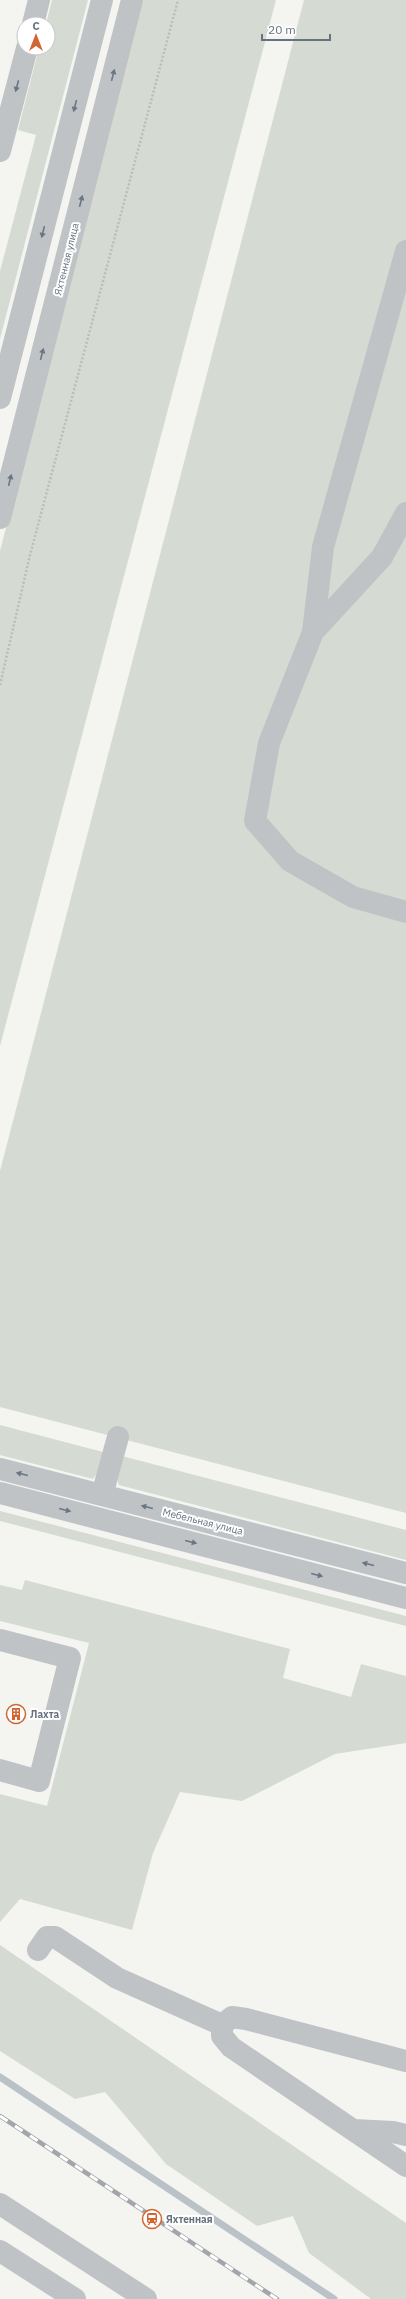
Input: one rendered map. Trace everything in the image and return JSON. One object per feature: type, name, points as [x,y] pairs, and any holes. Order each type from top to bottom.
[{"type":"street","points":[[35,16],[39,0]]},
{"type":"street","points":[[0,398],[102,0]]},
{"type":"street","name":"Яхтенная улица","points":[[0,518],[132,0]]},
{"type":"street","points":[[0,150],[25,56]]},
{"type":"street","points":[[406,251],[323,547],[313,632],[269,742],[255,821],[290,861],[353,897],[406,912]]},
{"type":"street","points":[[313,632],[382,557],[406,513]]},
{"type":"street","points":[[102,1495],[118,1437]]},
{"type":"street","name":"Мебельная улица","points":[[0,1469],[406,1573]]},
{"type":"street","points":[[0,1493],[406,1598]]},
{"type":"street","points":[[0,1640],[70,1658],[39,1781],[0,1770]]},
{"type":"street","points":[[38,1950],[46,1937],[55,1937],[117,1978],[222,2025]]},
{"type":"street","points":[[222,2025],[232,2017],[246,2019],[406,2061]]},
{"type":"street","points":[[222,2025],[222,2036],[231,2047],[406,2166]]},
{"type":"street","points":[[354,2130],[393,2132],[406,2135]]},
{"type":"street","points":[[0,2204],[146,2299]]},
{"type":"street","points":[[0,2251],[46,2291],[75,2299]]},
{"type":"path","points":[[0,685],[30,555],[178,0]]},
{"type":"path","points":[[70,406],[74,407]]},
{"type":"shaded area","points":[[52,0],[88,0],[0,339],[0,271],[36,135],[18,130],[37,56],[56,56],[56,16],[48,16]]},
{"type":"shaded area","points":[[142,0],[276,0],[0,1046],[0,551]]},
{"type":"shaded area","points":[[304,0],[406,0],[406,1513],[0,1407],[0,1171]]},
{"type":"shaded area","points":[[0,1425],[103,1452],[98,1472],[93,1479],[0,1455]]},
{"type":"shaded area","points":[[122,1456],[406,1530],[406,1560],[119,1485],[116,1476]]},
{"type":"shaded area","points":[[0,1511],[406,1616],[406,1626],[0,1521]]},
{"type":"shaded area","points":[[25,1580],[290,1649],[283,1678],[351,1697],[361,1664],[406,1676],[406,1743],[335,1754],[242,1801],[180,1792],[153,1853],[132,1930],[20,1899],[0,1922],[0,1794],[47,1806],[89,1643],[0,1621],[0,1585],[22,1590]]},
{"type":"shaded area","points":[[0,1945],[406,2223],[406,2299],[371,2299],[309,2253],[293,2216],[257,2226],[166,2164],[105,2092],[75,2099],[0,2051]]},
{"type":"waterway","points":[[0,2077],[334,2299]]},
{"type":"railway","points":[[0,2116],[277,2299]]},
{"type":"place","name":"Лахта","points":[[16,1714]]},
{"type":"place","name":"Яхтенная","points":[[152,2219]]}]
